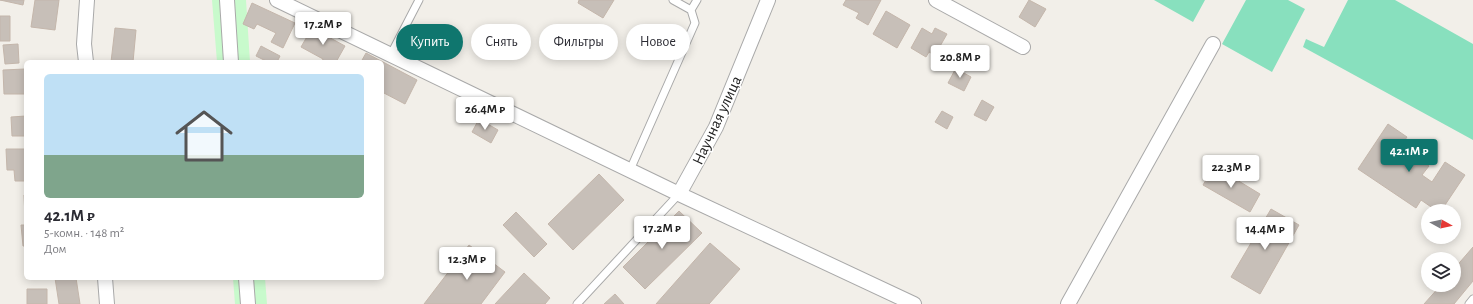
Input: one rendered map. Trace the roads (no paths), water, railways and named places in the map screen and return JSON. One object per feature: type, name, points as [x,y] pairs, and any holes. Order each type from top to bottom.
[{"type":"street","points":[[86,60],[84,44],[87,0]]},
{"type":"street","points":[[227,0],[231,60]]},
{"type":"street","name":"Научная улица","points":[[679,194],[716,127],[768,0]]},
{"type":"street","points":[[936,0],[1023,47]]},
{"type":"street","points":[[285,2],[679,194],[914,304]]},
{"type":"street","points":[[1068,304],[1213,44]]},
{"type":"street","points":[[105,280],[107,304]]},
{"type":"street","points":[[246,280],[248,304]]},
{"type":"lane","points":[[391,54],[420,0]]},
{"type":"lane","points":[[630,170],[696,23],[691,10],[673,0]]},
{"type":"lane","points":[[691,10],[697,0]]},
{"type":"lane","points":[[577,304],[679,194]]},
{"type":"lane","points":[[1469,304],[1473,299]]}]
